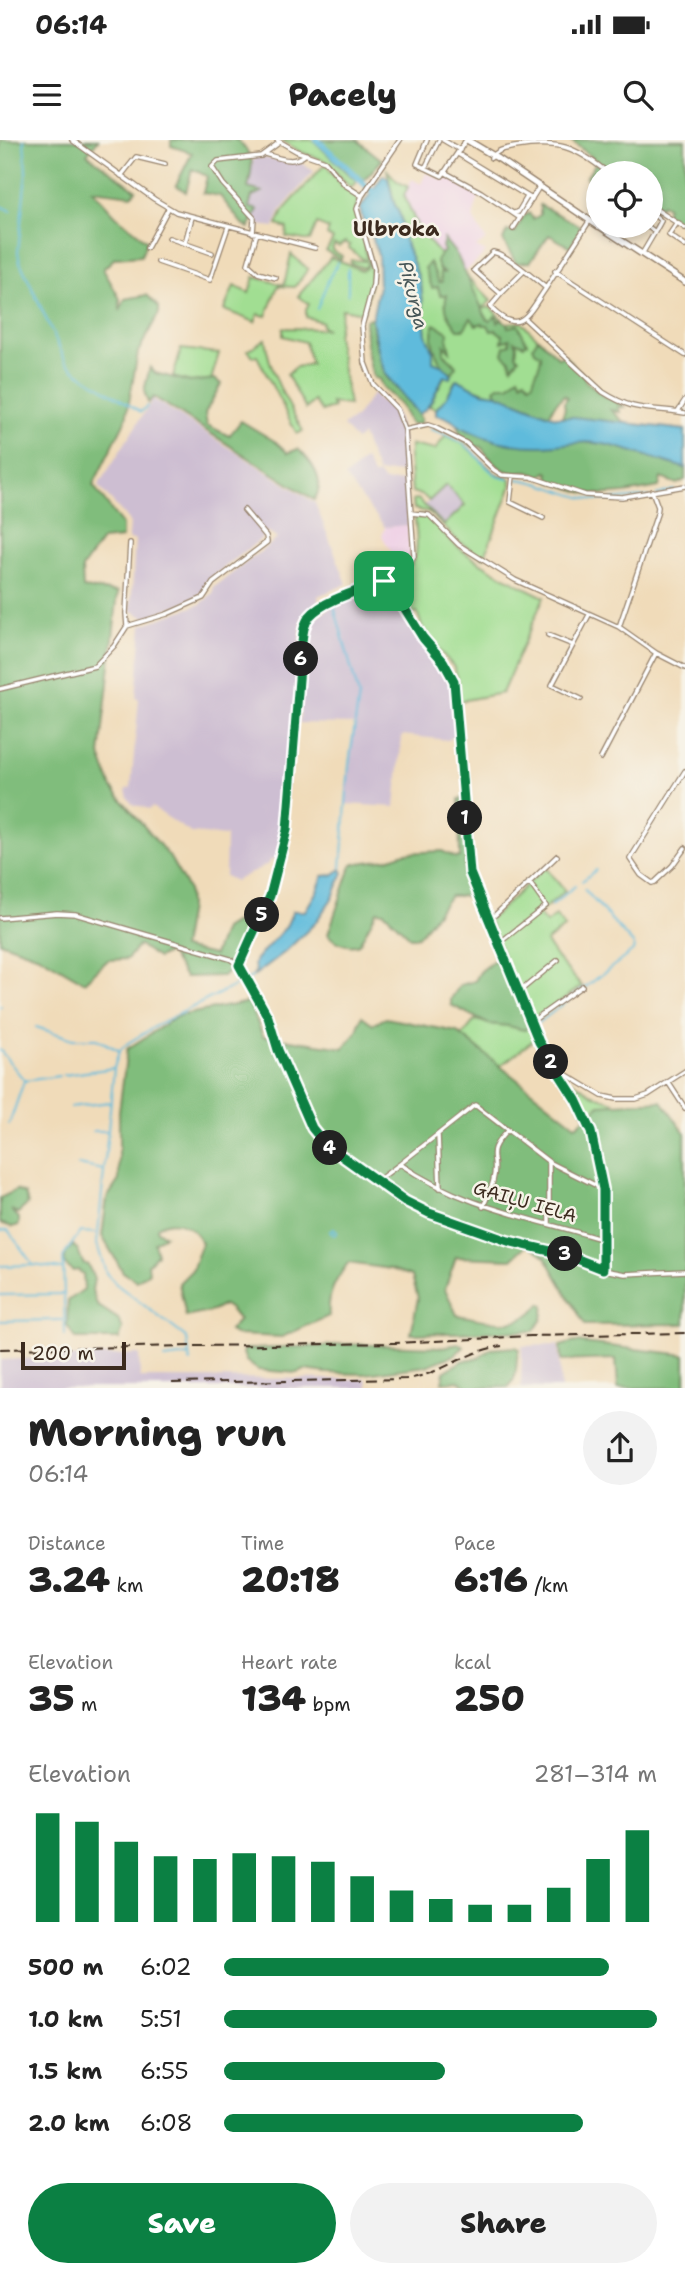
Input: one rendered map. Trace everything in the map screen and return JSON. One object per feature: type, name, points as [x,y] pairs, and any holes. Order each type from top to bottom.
[{"type":"main road","points":[[466,140],[586,217]]},
{"type":"main road","points":[[617,238],[683,278]]},
{"type":"street","points":[[72,140],[168,209],[315,248]]},
{"type":"street","points":[[239,965],[270,896],[287,830],[302,642],[306,622],[324,606],[404,571],[411,562],[414,549],[405,430],[397,409],[373,384],[365,363],[362,326],[373,285],[374,269],[358,214],[364,194],[400,140]]},
{"type":"street","points":[[427,140],[417,163],[442,176],[466,140]]},
{"type":"street","points":[[425,168],[441,140],[530,198]]},
{"type":"street","points":[[265,154],[279,141],[326,161],[347,187],[364,194]]},
{"type":"street","points":[[492,157],[496,152],[506,149],[551,142],[591,161]]},
{"type":"street","points":[[276,278],[258,273],[248,264],[255,233],[254,218],[223,184],[212,167],[218,161],[265,154],[292,160],[300,159],[306,154]]},
{"type":"street","points":[[121,176],[136,157],[164,164]]},
{"type":"street","points":[[446,173],[520,218]]},
{"type":"street","points":[[514,213],[540,187]]},
{"type":"street","points":[[513,229],[530,198]]},
{"type":"street","points":[[148,248],[168,209]]},
{"type":"street","points":[[663,214],[685,228]]},
{"type":"street","points":[[185,243],[192,217]]},
{"type":"street","points":[[677,223],[669,235],[685,246]]},
{"type":"street","points":[[524,271],[490,307],[508,322],[515,323],[525,319],[586,226]]},
{"type":"street","points":[[158,262],[210,280],[228,227]]},
{"type":"street","points":[[169,238],[212,253]]},
{"type":"street","points":[[642,254],[651,238]]},
{"type":"street","points":[[500,294],[474,270],[493,253],[503,254],[546,288]]},
{"type":"street","points":[[555,271],[685,355]]},
{"type":"street","points":[[525,319],[603,392],[617,401],[638,409],[685,413]]},
{"type":"street","points":[[677,411],[685,400]]},
{"type":"street","points":[[405,430],[428,425],[440,429],[466,443],[502,475],[531,477],[597,497],[622,497],[685,486]]},
{"type":"street","points":[[513,476],[510,502],[542,518]]},
{"type":"street","points":[[620,627],[657,514],[657,503],[652,491]]},
{"type":"street","points":[[0,689],[95,666],[114,646],[127,626],[167,614],[207,594],[213,583],[267,542],[266,536],[244,510]]},
{"type":"street","points":[[411,513],[429,514],[460,545],[515,580],[620,627],[656,653],[685,668]]},
{"type":"street","points":[[127,626],[125,613],[130,543]]},
{"type":"street","points":[[384,581],[389,592],[405,609],[423,638],[443,661],[454,681],[468,864],[498,944],[545,1053],[588,1122],[603,1189],[603,1269]]},
{"type":"street","points":[[581,699],[552,685],[589,615]]},
{"type":"street","points":[[548,635],[573,645]]},
{"type":"street","points":[[601,758],[656,653]]},
{"type":"street","points":[[685,771],[630,859],[635,868],[652,883],[672,866],[685,848]]},
{"type":"street","points":[[488,919],[558,856]]},
{"type":"street","points":[[498,944],[546,906],[528,882]]},
{"type":"street","points":[[0,918],[75,914],[218,956],[239,965],[268,1017],[278,1050],[318,1137],[405,1201],[429,1213],[508,1241],[567,1255],[603,1269],[625,1274],[685,1271]]},
{"type":"street","points":[[519,992],[558,960]]},
{"type":"street","points":[[531,1022],[582,986]]},
{"type":"street","points":[[557,1069],[602,1096],[616,1099],[636,1099],[648,1095],[685,1071]]},
{"type":"street","points":[[668,1082],[685,1108]]},
{"type":"street","name":"GAIĻU IELA","points":[[377,1181],[475,1105],[549,1162],[603,1189]]},
{"type":"street","points":[[483,1207],[494,1179],[493,1152],[496,1142],[508,1130]]},
{"type":"street","points":[[438,1133],[440,1188]]},
{"type":"street","points":[[549,1162],[549,1223]]},
{"type":"street","name":"GAIĻU IELA","points":[[400,1164],[440,1188],[483,1207],[604,1240]]},
{"type":"shaded area","points":[[254,157],[299,162],[314,171],[281,210],[274,227],[258,225],[245,202]]},
{"type":"shaded area","points":[[426,173],[443,180],[448,176],[479,195],[473,218],[486,240],[476,247],[486,252],[460,277],[419,230],[404,194],[412,179],[421,184]]},
{"type":"shaded area","points":[[374,392],[378,399],[395,411],[402,434],[405,469],[402,472],[378,473],[362,435],[356,440],[343,426],[356,417]]},
{"type":"shaded area","points":[[153,399],[315,503],[347,584],[318,596],[319,603],[302,618],[283,833],[277,858],[235,881],[225,876],[226,836],[191,833],[152,807],[149,809],[132,804],[128,798],[126,790],[131,787],[139,699],[136,698],[142,625],[201,604],[214,592],[213,588],[277,539],[268,531],[208,580],[205,584],[206,590],[195,598],[145,618],[131,610],[135,540],[128,539],[130,524],[127,518],[98,486]]},
{"type":"shaded area","points":[[365,459],[373,476],[378,474],[384,482],[406,481],[408,525],[385,527],[345,477]]},
{"type":"shaded area","points":[[446,485],[466,505],[444,525],[425,505]]},
{"type":"shaded area","points":[[408,525],[410,555],[400,566],[382,536],[385,527]]},
{"type":"shaded area","points":[[378,587],[407,615],[452,682],[456,735],[448,740],[402,735],[395,807],[346,804],[355,724],[299,723],[309,623],[331,607]]},
{"type":"shaded area","points":[[558,1345],[561,1388],[521,1388],[522,1346]]},
{"type":"shaded area","points":[[139,1354],[140,1378],[367,1379],[368,1388],[0,1388],[0,1360]]},
{"type":"green space","points":[[0,140],[98,140],[87,154],[136,190],[132,195],[92,190],[116,216],[147,241],[141,256],[115,258],[103,269],[120,299],[120,311],[125,299],[147,295],[159,307],[159,313],[138,352],[126,419],[93,485],[122,525],[122,538],[102,540],[82,568],[83,588],[118,592],[100,755],[112,788],[169,856],[188,889],[189,908],[182,948],[214,955],[224,929],[235,922],[246,930],[245,944],[233,955],[230,969],[223,976],[185,977],[169,952],[158,958],[139,945],[127,959],[108,960],[84,982],[39,956],[0,942]]},
{"type":"green space","points":[[171,140],[237,140],[243,146],[252,161],[248,188],[262,192],[252,196],[249,207],[258,210],[249,228],[243,225],[220,196],[203,193],[207,176],[192,169],[186,192],[176,185],[192,153],[171,146]]},
{"type":"green space","points":[[281,140],[313,140],[357,180],[351,188],[326,161],[301,152]]},
{"type":"green space","points":[[319,140],[357,140],[382,160],[364,180],[353,174]]},
{"type":"green space","points":[[570,140],[685,140],[685,225],[665,213],[667,207],[663,205],[663,161],[597,161]]},
{"type":"green space","points":[[325,164],[342,187],[359,197],[356,214],[366,250],[367,264],[364,268],[350,263],[351,260],[365,261],[345,242],[339,246],[334,244],[332,250],[342,256],[341,259],[326,251],[333,239],[327,235],[329,229],[317,224],[310,241],[286,237],[287,228],[277,225],[283,211]]},
{"type":"green space","points":[[387,170],[397,181],[408,187],[404,195],[419,230],[460,277],[464,273],[491,301],[481,309],[490,307],[506,323],[521,322],[560,359],[526,407],[455,381],[436,409],[429,406],[445,375],[443,366],[433,362],[433,351],[426,335],[421,284],[405,241]]},
{"type":"green space","points":[[540,205],[582,227],[570,247],[549,235],[530,262],[516,263],[503,240],[507,231],[515,233],[524,216],[529,213],[533,219],[540,215]]},
{"type":"green space","points":[[444,239],[457,255],[487,319],[490,321],[495,316],[498,322],[501,319],[508,327],[518,325],[527,343],[524,345],[515,341],[516,355],[519,358],[512,367],[510,360],[503,354],[505,346],[510,344],[510,339],[502,342],[503,336],[496,330],[491,331],[488,325],[483,323],[476,325],[471,318],[464,329],[458,329],[446,309],[447,295],[440,295],[438,287],[432,288],[425,268],[430,262],[439,282],[442,282],[440,272],[446,273],[439,269],[436,260],[444,251]]},
{"type":"green space","points":[[368,250],[371,266],[370,282],[363,313],[342,309],[337,336],[349,405],[331,403],[334,408],[322,411],[314,401],[306,409],[287,375],[296,367],[311,364],[305,342],[283,336],[283,328],[327,329],[321,326],[322,322],[306,317],[309,304],[298,296],[331,257],[361,270],[365,269],[369,262]]},
{"type":"green space","points":[[291,254],[308,269],[295,287],[278,286],[266,316],[258,314],[255,322],[224,310],[234,286],[249,293],[254,277],[284,285]]},
{"type":"green space","points":[[372,319],[385,375],[418,414],[420,424],[411,424],[400,405],[379,379],[374,378],[366,343],[365,321]]},
{"type":"green space","points":[[435,324],[449,333],[447,338],[450,351],[444,345],[444,353],[456,366],[451,375],[435,351],[432,337]]},
{"type":"green space","points":[[538,338],[559,358],[564,355],[584,376],[585,381],[598,392],[624,407],[618,407],[620,412],[611,410],[625,423],[562,417],[567,398],[564,395],[549,415],[497,394],[495,389],[509,386],[519,376],[522,382],[525,379],[530,384],[533,382],[541,359],[533,346]]},
{"type":"green space","points":[[265,339],[275,376],[303,431],[297,434],[257,356],[253,356],[248,350]]},
{"type":"green space","points":[[181,349],[219,353],[211,380],[191,382],[173,377]]},
{"type":"green space","points":[[150,367],[155,373],[190,382],[215,379],[221,384],[205,413],[207,425],[229,436],[241,421],[276,442],[288,453],[298,449],[316,472],[319,486],[314,500],[154,397],[148,403],[144,391]]},
{"type":"green space","points":[[458,426],[525,445],[544,446],[574,441],[605,444],[685,468],[685,480],[677,484],[661,478],[659,487],[623,493],[582,492],[550,481],[547,472],[541,476],[526,472],[517,474],[500,468],[481,447],[473,446],[460,437]]},
{"type":"green space","points":[[446,435],[464,444],[495,473],[511,479],[511,487],[484,558],[458,541],[429,512],[414,509],[413,500],[418,499],[444,525],[465,505],[446,485],[429,501],[412,492],[409,456],[411,445],[435,450]]},
{"type":"green space","points":[[421,515],[433,521],[458,547],[481,563],[544,597],[502,693],[460,701],[458,679],[453,666],[422,626],[417,612],[411,614],[403,598],[398,601],[389,588],[391,580],[409,568],[413,562],[417,547],[415,517]]},
{"type":"green space","points":[[463,798],[466,854],[464,870],[474,891],[471,896],[450,896],[418,937],[410,937],[384,912],[377,911],[359,944],[346,945],[331,937],[328,934],[352,864],[387,859],[405,853],[442,851],[456,858],[460,857],[459,799]]},
{"type":"green space","points":[[545,867],[565,891],[538,914],[546,923],[556,916],[565,927],[546,942],[582,986],[531,1022],[488,919]]},
{"type":"green space","points":[[500,955],[530,1028],[524,1030],[488,1024],[451,1005],[451,999],[460,985],[475,981],[480,972]]},
{"type":"green space","points":[[249,1002],[263,1036],[344,1048],[357,1031],[362,1016],[373,1024],[386,1018],[457,1032],[576,1126],[600,1105],[662,1101],[685,1133],[685,1324],[585,1325],[545,1256],[528,1244],[512,1259],[456,1257],[445,1289],[457,1315],[491,1321],[512,1322],[522,1319],[540,1304],[544,1305],[542,1319],[534,1331],[411,1334],[418,1298],[412,1276],[391,1269],[348,1263],[333,1288],[329,1301],[329,1316],[282,1337],[237,1335],[229,1331],[239,1320],[224,1305],[213,1311],[186,1317],[179,1283],[192,1270],[202,1243],[193,1231],[177,1222],[157,1227],[157,1231],[165,1235],[154,1243],[157,1254],[148,1264],[149,1272],[137,1281],[123,1272],[102,1236],[107,1198],[119,1180],[119,1111],[127,1049],[178,1016]]},
{"type":"green space","points":[[513,1017],[529,1024],[535,1039],[500,1066],[462,1036],[475,1020],[490,1024]]},
{"type":"green space","points":[[565,1076],[594,1095],[614,1102],[591,1125],[563,1078]]},
{"type":"green space","points":[[16,1190],[25,1194],[28,1204],[18,1213],[11,1210],[19,1218],[19,1225],[12,1227],[0,1223],[0,1198]]},
{"type":"green space","points":[[73,1245],[83,1263],[88,1265],[94,1279],[92,1290],[97,1305],[118,1319],[123,1329],[119,1339],[76,1339],[67,1326],[68,1301],[84,1289],[83,1274],[64,1264],[66,1253]]},
{"type":"green space","points":[[575,1342],[685,1355],[685,1388],[618,1388],[616,1359],[561,1361],[560,1346]]},
{"type":"green space","points":[[340,1344],[441,1347],[460,1344],[464,1347],[454,1355],[426,1366],[365,1374],[258,1370],[246,1361],[243,1353],[245,1349]]},
{"type":"green space","points":[[491,1349],[519,1349],[515,1374],[508,1387],[469,1388],[459,1381],[442,1382],[444,1372],[462,1361],[480,1357]]},
{"type":"water","points":[[383,175],[388,178],[405,241],[421,284],[426,335],[433,352],[433,362],[443,366],[452,375],[450,378],[444,376],[430,403],[418,414],[386,375],[372,319],[379,286],[378,255],[372,237],[364,225],[360,209]]},
{"type":"water","points":[[457,379],[482,392],[497,394],[557,417],[685,430],[685,468],[599,443],[523,445],[493,440],[474,433],[436,415],[436,409]]},
{"type":"water","points":[[341,869],[343,873],[333,897],[315,923],[285,952],[252,977],[256,970],[256,959],[286,927],[293,911],[305,911],[323,876],[332,875]]},
{"type":"waterway","points":[[24,140],[26,173],[18,252],[20,262],[66,362],[77,372],[141,412],[147,406]]},
{"type":"waterway","name":"Piķurga","points":[[317,140],[372,191]]},
{"type":"waterway","points":[[0,206],[12,211]]},
{"type":"waterway","points":[[317,309],[338,262]]},
{"type":"waterway","points":[[348,269],[348,295]]},
{"type":"waterway","points":[[430,429],[461,443],[492,472],[509,479]]},
{"type":"waterway","points":[[517,479],[590,499],[649,497]]},
{"type":"waterway","points":[[657,495],[674,490]]},
{"type":"waterway","points":[[334,606],[359,696],[349,764],[341,868]]},
{"type":"waterway","points":[[582,881],[596,870]]},
{"type":"waterway","points":[[551,906],[575,886]]},
{"type":"waterway","points":[[537,1024],[633,951],[634,945],[584,889]]},
{"type":"waterway","points":[[190,1362],[187,1338],[116,1284],[106,1273],[97,1244],[114,1068],[119,1051],[128,1043],[159,1024],[252,977]]},
{"type":"waterway","points":[[36,1027],[73,1039],[97,1039],[118,1050]]},
{"type":"waterway","points":[[0,1050],[24,1080]]},
{"type":"waterway","points":[[64,1075],[114,1068]]},
{"type":"waterway","points":[[9,1125],[24,1081],[59,1076]]},
{"type":"waterway","points":[[70,1107],[110,1102]]},
{"type":"waterway","points":[[93,1131],[106,1131]]},
{"type":"waterway","points":[[78,1165],[104,1170]]},
{"type":"waterway","points":[[332,1234],[330,1231],[334,1228],[337,1232],[334,1235]]},
{"type":"waterway","points":[[0,1231],[8,1230],[33,1265]]},
{"type":"waterway","points":[[65,1336],[63,1257],[80,1232],[95,1233]]},
{"type":"waterway","points":[[0,1266],[33,1265],[62,1269]]},
{"type":"waterway","points":[[0,1295],[62,1294]]},
{"type":"waterway","points":[[0,1321],[62,1320]]},
{"type":"waterway","points":[[164,1359],[188,1356]]},
{"type":"railway","points":[[0,1349],[395,1343],[531,1336],[685,1333]]},
{"type":"railway","points":[[172,1383],[406,1379],[431,1373],[477,1352],[502,1346]]},
{"type":"district","name":"Ulbroka","points":[[396,229]]},
{"type":"route","points":[[384,581],[389,592],[405,609],[423,638],[443,661],[454,681],[470,873],[539,1042],[586,1117],[603,1189],[603,1269],[567,1255],[508,1241],[429,1213],[405,1201],[325,1144],[312,1128],[278,1050],[268,1017],[239,965],[270,896],[287,830],[302,642],[306,622],[324,606],[384,581]]}]
